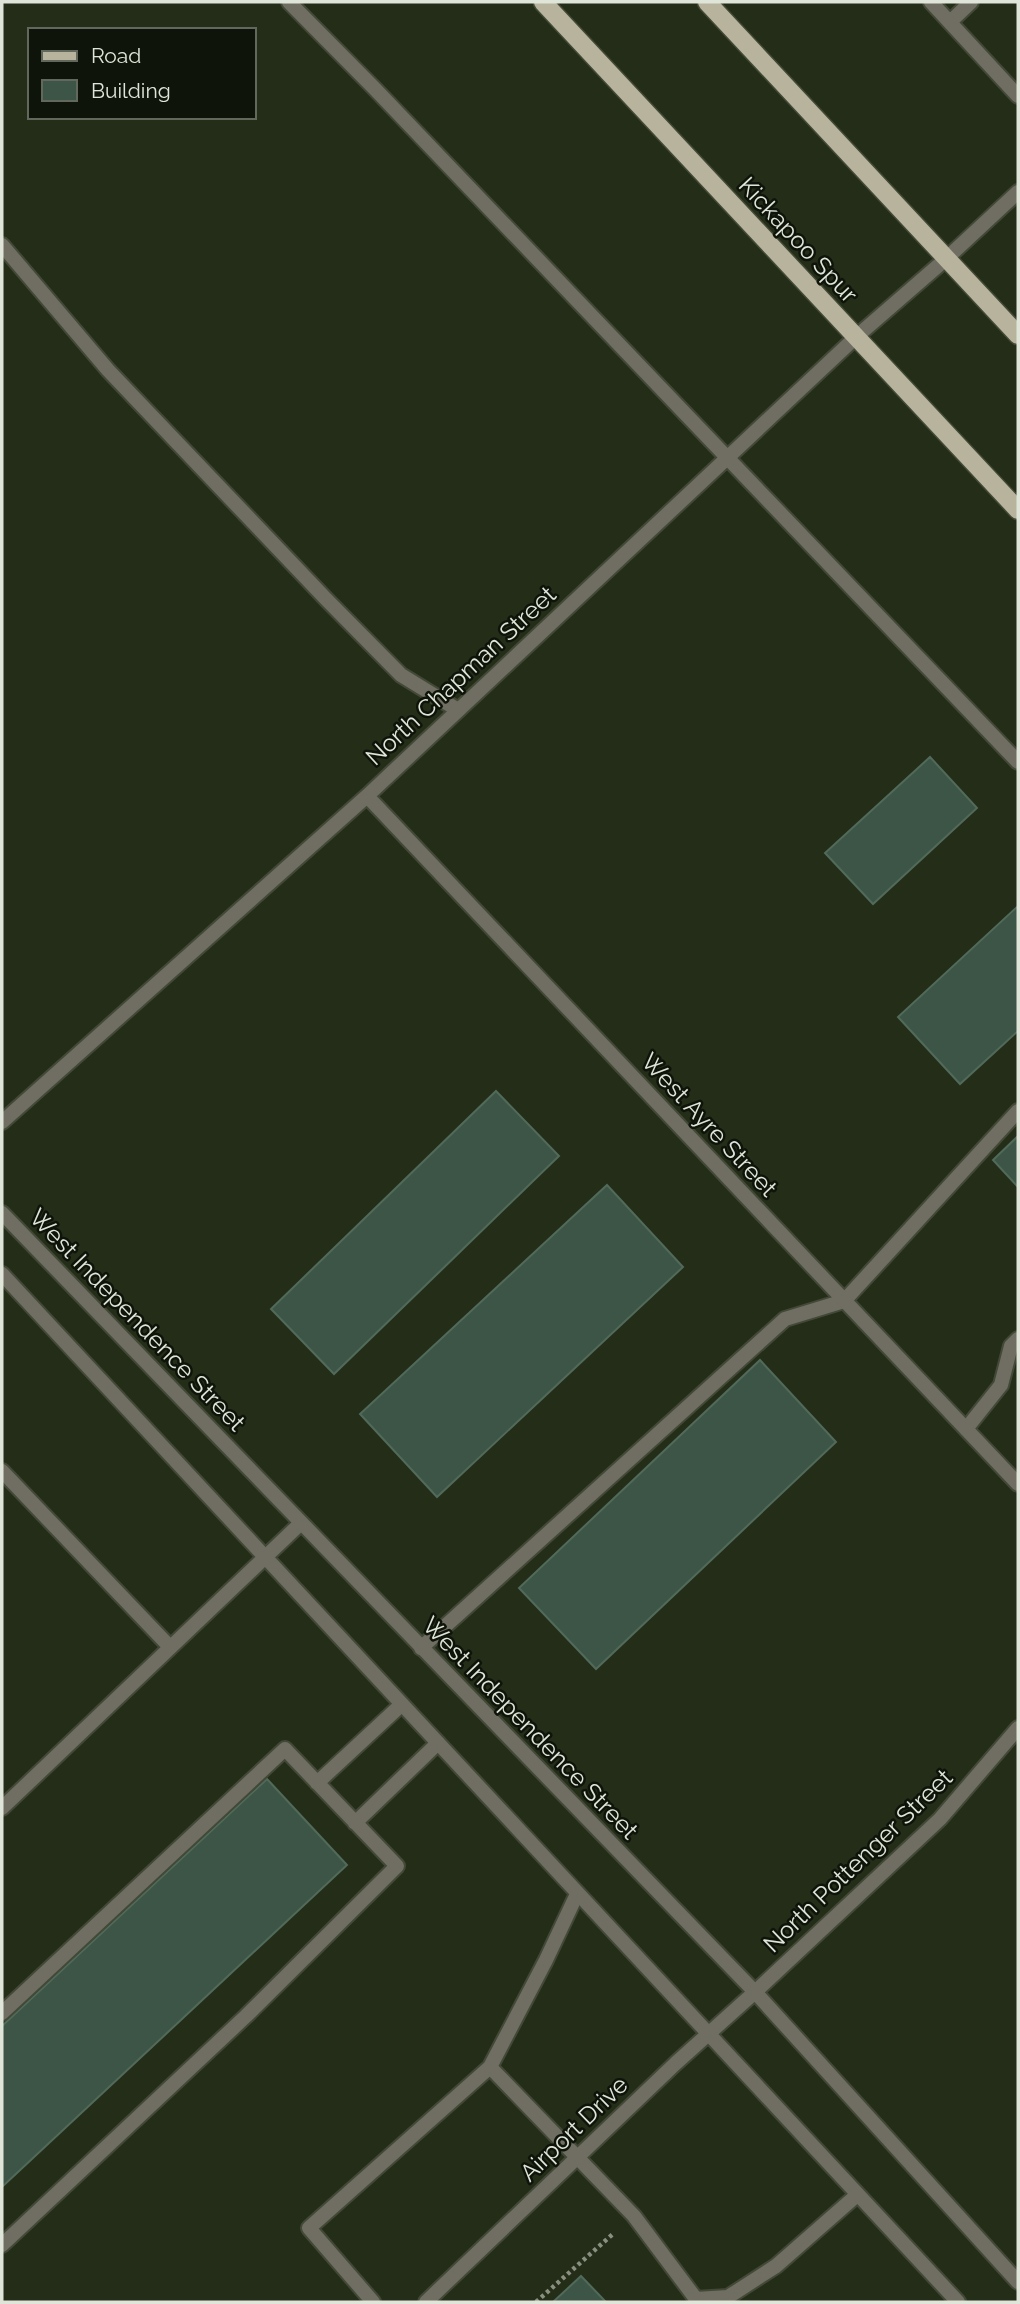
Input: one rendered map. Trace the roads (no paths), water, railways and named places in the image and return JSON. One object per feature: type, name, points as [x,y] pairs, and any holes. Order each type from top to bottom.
[{"type":"main road","name":"Kickapoo Spur","points":[[544,2],[1018,510]]},
{"type":"main road","points":[[708,2],[1018,335]]},
{"type":"street","points":[[289,2],[1018,762]]},
{"type":"street","points":[[931,2],[1018,96]]},
{"type":"street","points":[[950,22],[971,2]]},
{"type":"street","name":"North Chapman Street","points":[[2,1122],[367,796],[856,337],[1018,192]]},
{"type":"street","points":[[2,245],[108,370],[336,609],[401,675],[458,710]]},
{"type":"street","name":"West Ayre Street","points":[[367,796],[1018,1485]]},
{"type":"street","points":[[421,1648],[785,1319],[844,1301],[1018,1111]]},
{"type":"street","name":"West Independence Street","points":[[2,1213],[755,1992],[1018,2282]]},
{"type":"street","points":[[2,1274],[958,2302]]},
{"type":"street","points":[[966,1429],[1001,1385],[1011,1346],[1018,1339]]},
{"type":"street","points":[[2,1471],[170,1647]]},
{"type":"street","points":[[2,1808],[301,1523]]},
{"type":"street","points":[[317,1783],[401,1704]]},
{"type":"street","name":"North Pottenger Street","points":[[755,1992],[940,1819],[1018,1728]]},
{"type":"street","points":[[355,1823],[438,1743]]},
{"type":"street","points":[[2,2013],[285,1749],[397,1866],[246,2016],[2,2245]]},
{"type":"street","points":[[373,2302],[309,2228],[490,2067],[577,1894]]},
{"type":"street","name":"Airport Drive","points":[[426,2302],[755,1992]]},
{"type":"street","points":[[490,2067],[634,2216],[697,2300],[728,2297],[776,2266],[857,2194]]}]
